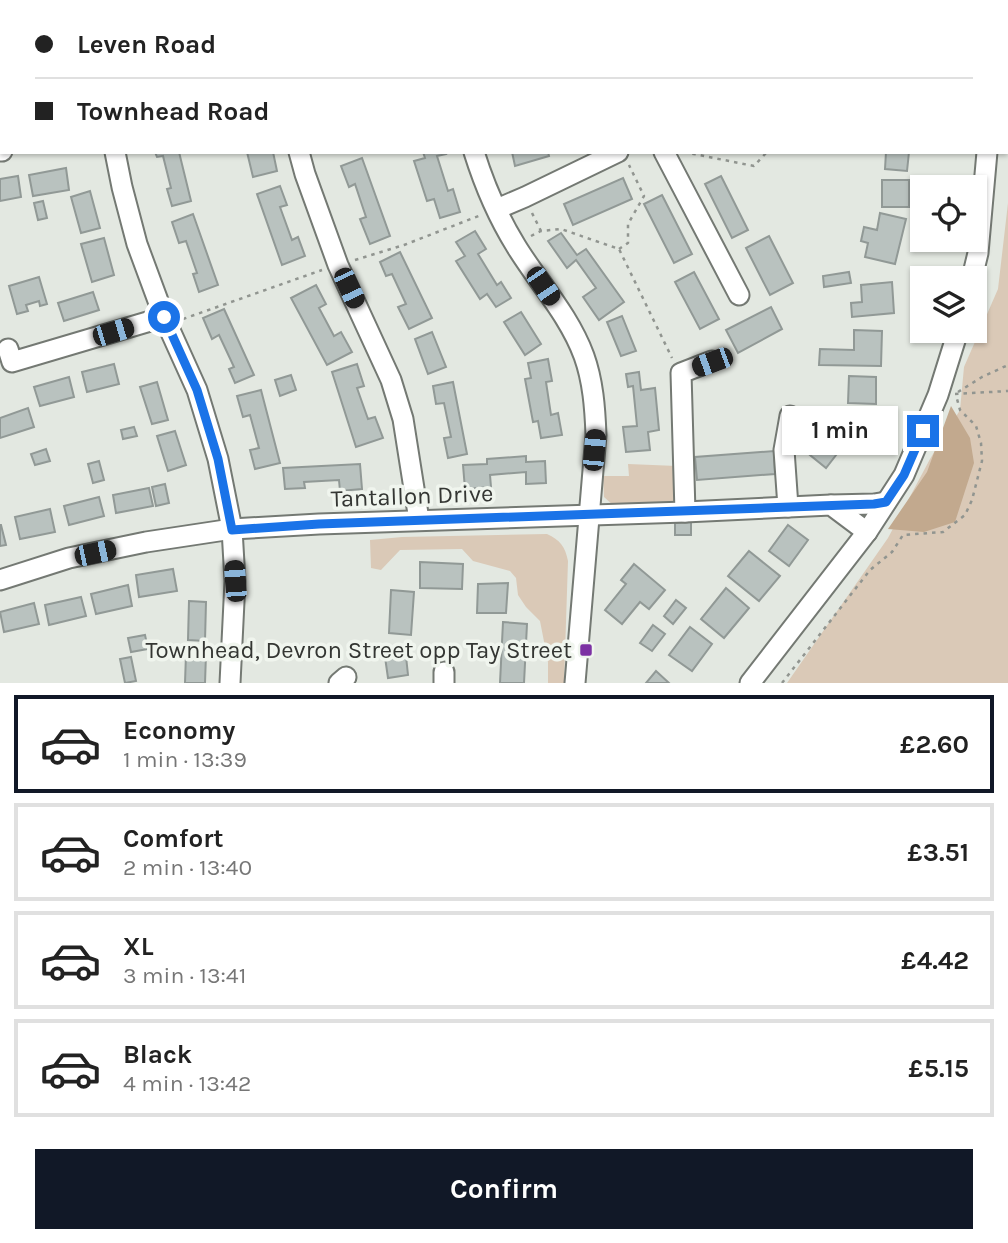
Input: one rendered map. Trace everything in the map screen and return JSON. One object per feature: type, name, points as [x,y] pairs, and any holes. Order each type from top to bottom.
[{"type":"street","points":[[116,154],[137,244],[164,317],[197,390],[218,459],[232,530],[235,581],[230,683]]},
{"type":"street","points":[[299,154],[304,174],[338,265],[391,380],[402,419],[419,520]]},
{"type":"street","points":[[475,154],[482,178],[515,244],[571,327],[584,356],[591,381],[596,436],[575,683]]},
{"type":"street","points":[[665,154],[739,295]]},
{"type":"street","points":[[975,266],[987,154]]},
{"type":"street","points":[[497,209],[623,158]]},
{"type":"street","points":[[12,362],[164,317]]},
{"type":"street","points":[[750,683],[867,532],[904,475],[946,394],[956,343]]},
{"type":"street","points":[[685,512],[681,373],[712,362]]},
{"type":"street","points":[[788,507],[784,450],[790,416]]},
{"type":"street","name":"Tantallon Drive","points":[[0,580],[82,556],[146,542],[232,530],[319,524],[685,512],[886,502]]},
{"type":"street","points":[[831,505],[867,532]]},
{"type":"path","points":[[694,154],[754,166],[764,154]]},
{"type":"path","points":[[619,249],[628,243],[628,223],[644,196],[623,158]]},
{"type":"path","points":[[515,244],[541,232],[561,229],[619,249],[681,373]]},
{"type":"path","points":[[946,394],[1008,365]]},
{"type":"path","points":[[946,394],[1008,391]]},
{"type":"path","points":[[782,683],[870,570],[892,552],[903,535],[943,532],[965,514],[972,500],[982,461],[981,443],[976,426],[946,394]]},
{"type":"shaded area","points":[[1008,203],[1008,683],[787,683],[888,538],[930,459],[960,410],[964,367],[974,343],[987,343],[987,314],[998,289]]},
{"type":"shaded area","points":[[951,406],[970,438],[974,463],[955,522],[924,532],[888,529],[927,472]]},
{"type":"shaded area","points":[[628,464],[677,466],[679,504],[613,505],[604,497],[603,476],[629,476]]},
{"type":"shaded area","points":[[547,534],[561,544],[568,561],[564,683],[548,683],[548,662],[540,621],[518,595],[516,578],[510,571],[473,561],[462,549],[400,550],[381,570],[371,568],[370,540]]},
{"type":"building","points":[[156,154],[179,154],[191,201],[172,206],[167,189],[171,188],[163,156],[157,157]]},
{"type":"building","points":[[247,154],[273,154],[277,171],[253,177]]},
{"type":"building","points":[[424,154],[446,154],[437,156],[448,191],[453,189],[460,212],[440,218],[434,199],[427,201],[414,161],[425,158]]},
{"type":"building","points":[[512,154],[548,154],[549,156],[515,166]]},
{"type":"building","points":[[886,154],[909,154],[907,171],[885,169]]},
{"type":"building","points":[[362,158],[390,236],[370,244],[360,219],[366,217],[355,184],[349,187],[341,166]]},
{"type":"building","points":[[66,168],[69,190],[33,196],[29,175]]},
{"type":"building","points":[[18,176],[21,197],[0,201],[0,179]]},
{"type":"building","points":[[721,176],[748,230],[732,238],[705,184]]},
{"type":"building","points":[[623,178],[632,199],[573,225],[564,204]]},
{"type":"building","points":[[882,180],[909,180],[909,207],[882,207]]},
{"type":"building","points":[[280,186],[287,205],[280,207],[292,240],[298,237],[305,256],[282,265],[257,194]]},
{"type":"building","points":[[90,191],[100,228],[81,233],[71,197]]},
{"type":"building","points":[[662,195],[692,254],[674,263],[644,204]]},
{"type":"building","points":[[43,201],[47,218],[38,220],[34,203]]},
{"type":"building","points":[[880,213],[906,219],[895,264],[865,257],[868,243],[861,241],[864,227],[877,230]]},
{"type":"building","points":[[193,214],[218,285],[199,292],[193,274],[197,273],[186,241],[179,243],[172,222]]},
{"type":"building","points":[[475,231],[486,249],[478,254],[497,285],[501,282],[511,298],[496,307],[487,294],[480,299],[456,261],[465,256],[456,242]]},
{"type":"building","points":[[561,233],[577,255],[586,249],[624,302],[599,320],[583,297],[596,288],[576,260],[567,268],[548,241]]},
{"type":"building","points":[[769,236],[793,283],[770,295],[746,248]]},
{"type":"building","points":[[104,238],[114,275],[92,282],[81,244]]},
{"type":"building","points":[[400,252],[432,318],[409,329],[398,307],[406,304],[392,274],[386,276],[380,262]]},
{"type":"building","points":[[694,272],[719,319],[700,329],[675,282]]},
{"type":"building","points":[[849,272],[851,283],[824,287],[823,276]]},
{"type":"building","points":[[39,277],[47,304],[40,306],[39,301],[26,305],[28,311],[17,314],[9,286]]},
{"type":"building","points":[[892,282],[894,313],[852,317],[851,303],[862,302],[861,285]]},
{"type":"building","points":[[316,285],[326,304],[319,308],[334,336],[341,332],[352,352],[327,365],[291,298]]},
{"type":"building","points":[[93,292],[99,310],[64,321],[58,303]]},
{"type":"building","points":[[771,307],[782,329],[738,353],[726,330]]},
{"type":"building","points":[[224,309],[254,375],[235,383],[229,369],[234,367],[219,335],[212,339],[203,318]]},
{"type":"building","points":[[521,312],[541,344],[525,355],[504,322]]},
{"type":"building","points":[[622,316],[636,351],[621,356],[607,322]]},
{"type":"building","points":[[854,330],[882,331],[881,366],[819,365],[820,349],[854,350]]},
{"type":"building","points":[[432,332],[446,367],[428,374],[415,339]]},
{"type":"building","points":[[548,359],[552,381],[546,382],[551,415],[558,413],[562,435],[541,438],[538,421],[533,422],[525,379],[531,378],[528,363]]},
{"type":"building","points":[[114,364],[119,384],[87,392],[82,372]]},
{"type":"building","points":[[357,364],[364,386],[357,388],[368,419],[375,417],[383,438],[356,447],[332,372]]},
{"type":"building","points":[[639,372],[641,390],[655,388],[659,430],[648,432],[650,450],[626,452],[623,427],[637,426],[633,386],[628,387],[626,374]]},
{"type":"building","points":[[291,375],[296,390],[280,396],[275,380]]},
{"type":"building","points":[[849,376],[876,377],[876,404],[848,403]]},
{"type":"building","points":[[69,377],[74,397],[40,406],[34,387]]},
{"type":"building","points":[[157,382],[168,420],[152,424],[140,387]]},
{"type":"building","points":[[453,382],[467,454],[448,458],[444,438],[451,437],[444,403],[436,404],[433,386]]},
{"type":"building","points":[[261,390],[280,463],[255,469],[250,450],[259,448],[250,415],[243,417],[237,396]]},
{"type":"building","points":[[28,408],[34,427],[0,438],[0,418]]},
{"type":"building","points":[[835,425],[850,437],[826,468],[810,455]]},
{"type":"building","points":[[134,427],[137,436],[123,439],[121,430]]},
{"type":"building","points":[[175,431],[186,465],[168,471],[157,436]]},
{"type":"building","points":[[46,449],[50,461],[35,465],[31,454]]},
{"type":"building","points":[[774,451],[775,474],[697,480],[695,457]]},
{"type":"building","points":[[526,456],[526,462],[545,461],[546,483],[526,484],[526,472],[490,475],[491,487],[465,489],[463,465],[487,464],[487,459]]},
{"type":"building","points":[[99,461],[104,480],[93,483],[88,464]]},
{"type":"building","points":[[360,464],[362,489],[340,491],[339,480],[304,482],[305,488],[285,489],[283,468]]},
{"type":"building","points":[[165,484],[169,503],[156,506],[152,487]]},
{"type":"building","points":[[149,488],[153,506],[116,513],[113,495]]},
{"type":"building","points":[[99,497],[104,516],[69,525],[64,506]]},
{"type":"building","points":[[50,509],[55,532],[20,539],[15,517]]},
{"type":"building","points":[[691,522],[691,535],[675,535],[675,523]]},
{"type":"building","points":[[0,525],[6,545],[0,546]]},
{"type":"building","points":[[788,525],[808,540],[789,566],[769,551]]},
{"type":"building","points":[[749,551],[780,576],[759,601],[728,576]]},
{"type":"building","points":[[420,562],[463,564],[462,589],[420,588]]},
{"type":"building","points":[[634,564],[665,590],[649,609],[640,602],[622,624],[605,610],[626,584],[621,580]]},
{"type":"building","points":[[173,569],[177,591],[139,597],[136,575]]},
{"type":"building","points":[[508,583],[506,613],[477,613],[478,584]]},
{"type":"building","points":[[128,585],[132,606],[96,614],[91,594]]},
{"type":"building","points":[[726,588],[749,608],[724,638],[701,619]]},
{"type":"building","points":[[391,590],[414,592],[411,635],[389,633]]},
{"type":"building","points":[[81,597],[86,616],[49,625],[45,605]]},
{"type":"building","points":[[676,600],[686,608],[673,624],[664,616]]},
{"type":"building","points":[[189,601],[206,602],[205,641],[188,640]]},
{"type":"building","points":[[34,603],[39,624],[4,632],[0,612]]},
{"type":"building","points":[[503,622],[527,624],[524,683],[500,683]]},
{"type":"building","points":[[653,625],[665,634],[652,651],[640,643]]},
{"type":"building","points":[[690,627],[712,644],[692,671],[669,655]]},
{"type":"building","points":[[145,635],[148,649],[131,652],[128,638]]},
{"type":"building","points":[[405,647],[408,675],[388,678],[384,650]]},
{"type":"building","points":[[186,654],[206,654],[205,683],[185,683]]},
{"type":"building","points":[[131,657],[136,681],[125,683],[120,659]]},
{"type":"building","points":[[656,671],[669,683],[646,683]]},
{"type":"place","name":"Townhead, Devron Street opp Tay Street","points":[[586,650]]},
{"type":"route","points":[[164,317],[197,390],[218,459],[232,530],[319,524],[874,504],[886,502],[904,475],[923,431]]}]
